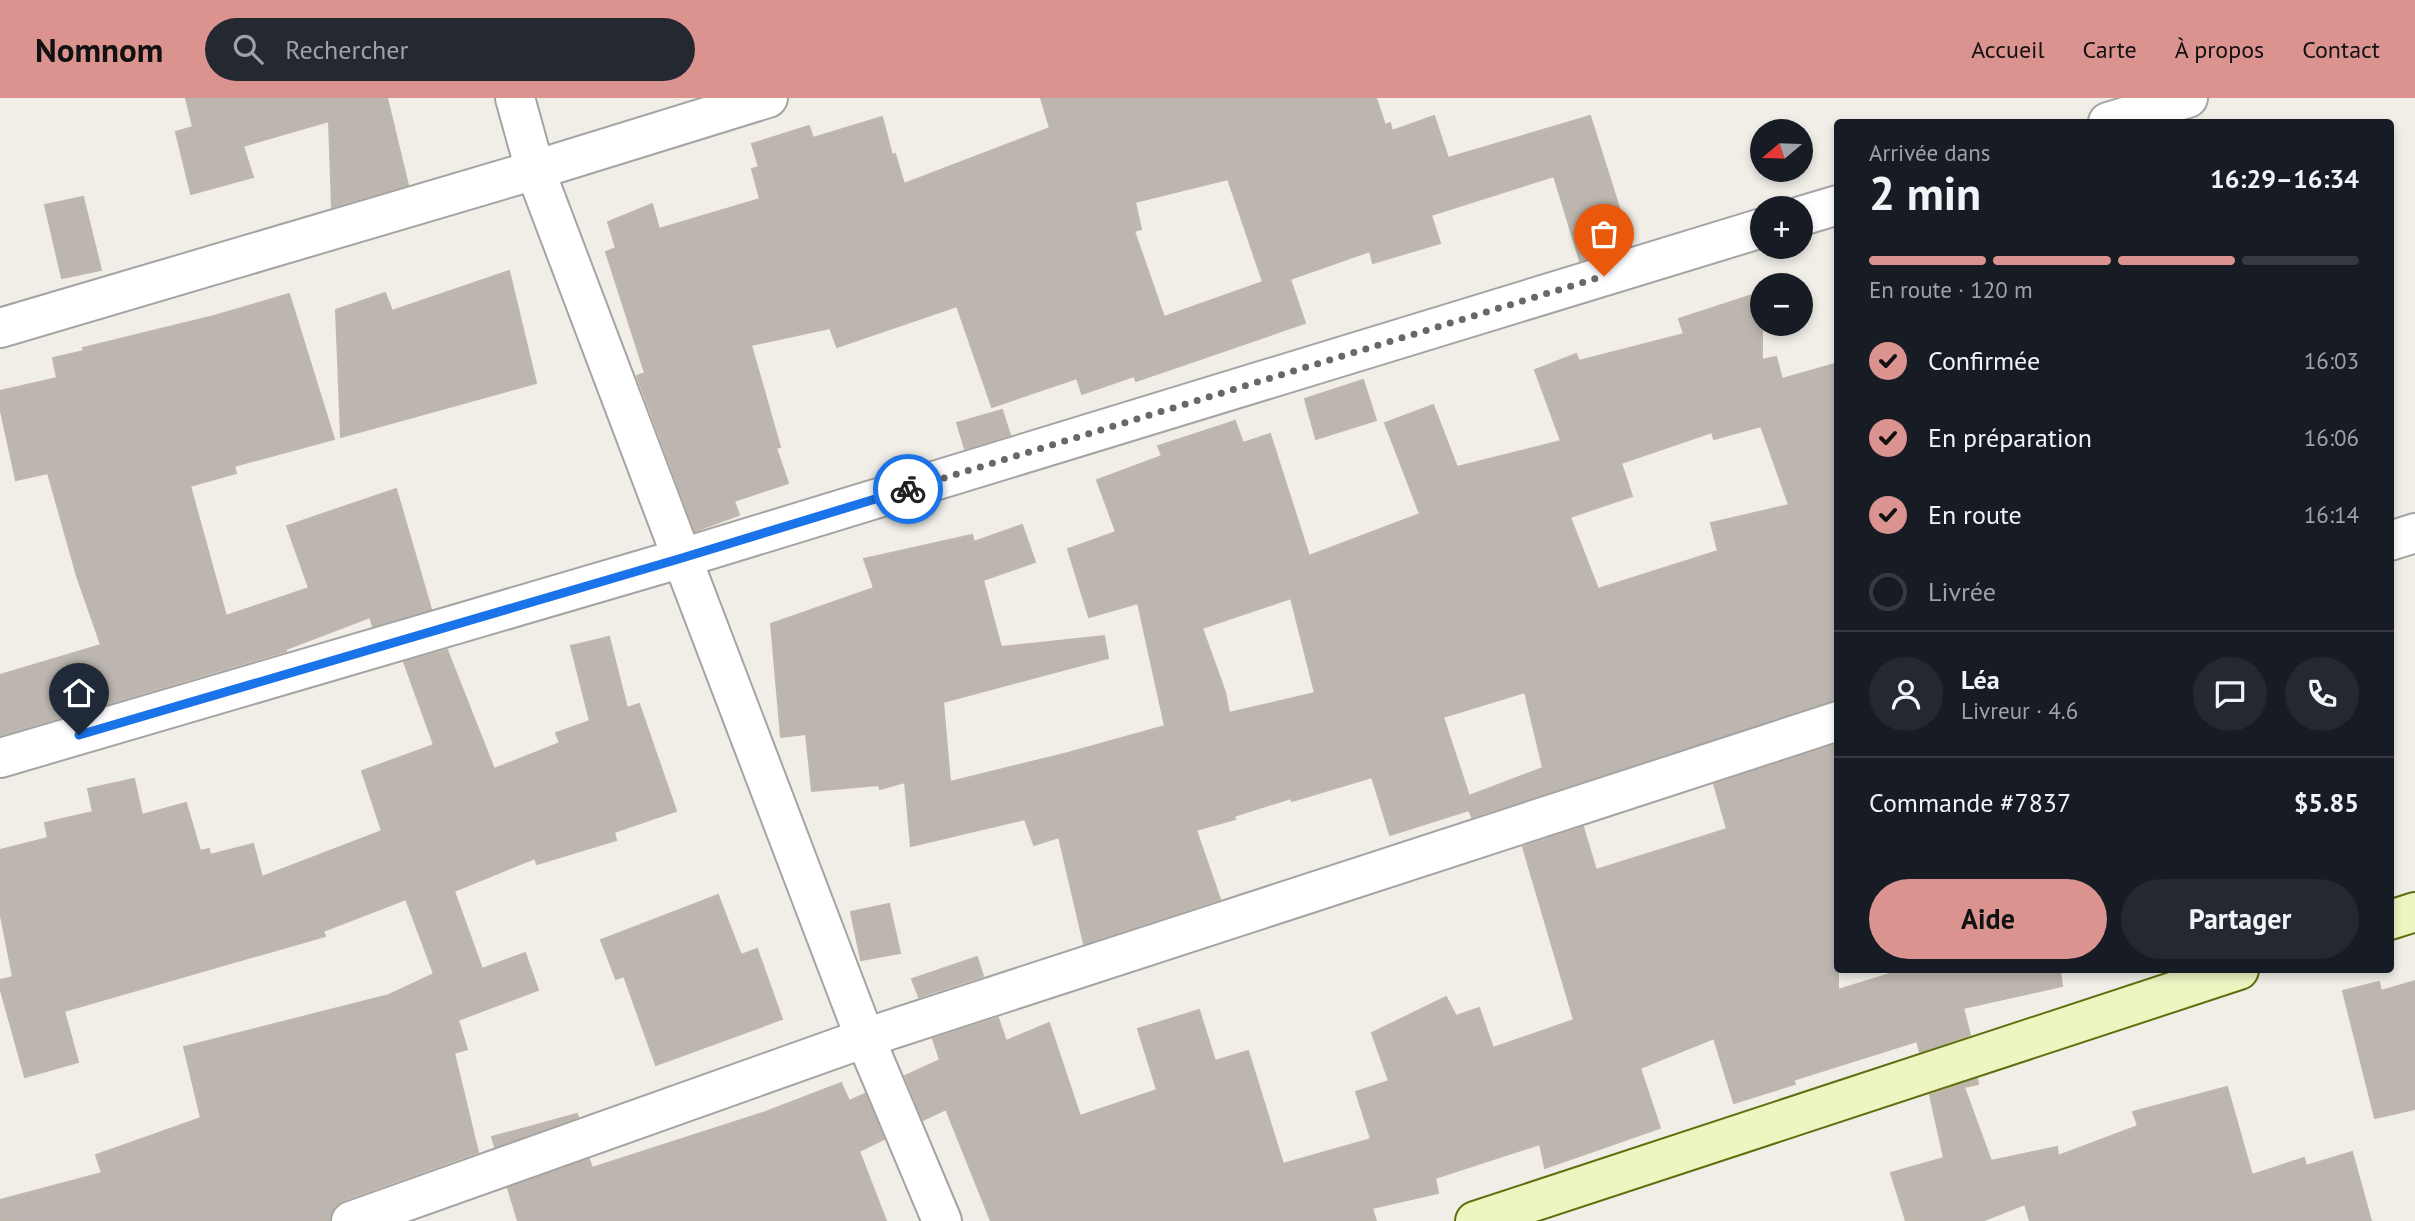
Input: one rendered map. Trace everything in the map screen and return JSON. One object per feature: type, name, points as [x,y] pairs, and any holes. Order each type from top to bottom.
[{"type":"street","points":[[515,98],[535,170],[682,558],[865,1038],[942,1221]]},
{"type":"street","points":[[0,328],[535,170],[768,98]]},
{"type":"street","points":[[2118,119],[2188,98]]},
{"type":"street","points":[[1813,212],[1834,206]]},
{"type":"street","points":[[0,758],[682,558],[1750,232]]},
{"type":"street","points":[[2394,540],[2415,533]]},
{"type":"street","points":[[351,1221],[865,1038],[1834,722]]},
{"type":"street","points":[[2394,919],[2415,912]]},
{"type":"street","points":[[1475,1221],[2230,973]]},
{"type":"building","points":[[186,98],[387,98],[408,185],[332,207],[329,121],[243,146],[253,177],[191,194],[176,132],[193,127]]},
{"type":"building","points":[[1041,98],[1376,98],[1385,125],[1390,123],[1392,131],[1434,116],[1448,158],[1590,116],[1631,245],[1580,261],[1554,176],[1431,215],[1440,243],[1373,263],[1370,251],[1290,279],[1305,323],[1136,381],[1134,376],[1082,394],[1077,378],[992,407],[957,306],[837,347],[830,328],[751,345],[780,447],[776,448],[788,483],[734,501],[739,515],[695,531],[637,376],[645,373],[606,252],[616,248],[608,222],[652,204],[659,229],[760,199],[752,169],[759,167],[752,144],[809,126],[813,138],[882,117],[892,155],[895,154],[904,184],[1050,128]],"holes":[[[1228,179],[1263,282],[1164,317],[1134,231],[1141,229],[1135,202]]]},
{"type":"building","points":[[83,197],[101,270],[62,278],[45,205]]},
{"type":"building","points":[[509,271],[536,383],[341,437],[336,310],[385,293],[392,311]]},
{"type":"building","points":[[289,294],[334,439],[234,466],[236,473],[190,486],[226,616],[309,588],[287,526],[396,489],[431,609],[373,626],[370,617],[286,651],[0,735],[0,675],[101,645],[77,576],[48,473],[16,480],[0,407],[0,391],[57,378],[53,358]]},
{"type":"building","points":[[1750,296],[1750,336],[1762,336],[1762,360],[1776,357],[1782,379],[1834,364],[1834,701],[1472,817],[1469,810],[1390,835],[1372,777],[1234,816],[1235,819],[1196,830],[1220,899],[1084,944],[1059,837],[1034,845],[1025,819],[911,846],[905,782],[880,789],[879,785],[812,791],[806,734],[781,737],[771,624],[874,588],[864,559],[972,535],[974,542],[1022,525],[1035,562],[983,580],[1001,647],[1104,636],[1108,658],[943,702],[950,782],[1165,726],[1138,603],[1089,617],[1068,549],[1116,532],[1097,480],[1162,456],[1158,446],[1235,421],[1243,443],[1270,434],[1309,556],[1420,514],[1385,423],[1433,405],[1457,467],[1561,441],[1535,370],[1576,354],[1579,361],[1684,334],[1679,319]],"holes":[[[1761,426],[1789,505],[1711,523],[1718,551],[1598,589],[1570,517],[1632,496],[1621,463],[1712,432],[1714,439]],[[1291,598],[1315,693],[1229,713],[1225,692],[1202,628]],[[1525,692],[1543,768],[1469,796],[1443,717]]]},
{"type":"building","points":[[1363,380],[1376,420],[1316,439],[1305,399]]},
{"type":"building","points":[[1002,410],[1010,435],[965,449],[957,423]]},
{"type":"building","points":[[609,637],[627,708],[639,704],[676,811],[614,832],[616,840],[537,864],[535,858],[454,891],[482,969],[525,953],[538,990],[458,1020],[467,1049],[454,1053],[478,1152],[344,1200],[334,1207],[330,1221],[0,1221],[0,1200],[102,1173],[96,1155],[201,1118],[184,1047],[389,995],[434,974],[406,899],[323,931],[325,936],[64,1011],[78,1062],[25,1077],[0,987],[0,980],[13,977],[0,911],[0,850],[48,838],[45,823],[93,812],[88,789],[134,779],[142,815],[186,803],[200,851],[209,849],[210,855],[253,844],[262,877],[382,831],[362,771],[434,745],[404,662],[447,650],[494,769],[560,743],[556,733],[590,721],[571,646]]},
{"type":"building","points":[[1834,745],[1834,973],[1838,973],[1838,990],[1893,973],[2060,973],[2062,986],[1963,1008],[1970,1035],[1920,1052],[1917,1041],[1793,1080],[1795,1084],[1734,1103],[1714,1038],[1640,1068],[1660,1128],[1545,1168],[1540,1144],[1435,1178],[1438,1193],[1372,1208],[1376,1221],[991,1221],[946,1109],[923,1120],[905,1076],[940,1060],[933,1039],[998,1018],[1006,1041],[1049,1023],[1080,1116],[1157,1090],[1138,1029],[1199,1010],[1215,1061],[1248,1051],[1283,1164],[1371,1139],[1356,1092],[1389,1081],[1372,1033],[1446,997],[1456,1016],[1479,1008],[1493,1048],[1574,1020],[1523,847],[1583,827],[1596,870],[1727,829],[1714,784]]},
{"type":"building","points":[[718,895],[741,955],[757,949],[782,1019],[656,1065],[624,976],[616,979],[601,940]]},
{"type":"building","points":[[889,904],[900,953],[861,960],[851,912]]},
{"type":"building","points":[[977,957],[983,976],[919,997],[912,979]]},
{"type":"building","points":[[2415,981],[2415,1109],[2375,1118],[2343,991],[2379,982],[2381,991]]},
{"type":"building","points":[[1977,1079],[1978,1084],[1964,1087],[1991,1161],[2057,1147],[2058,1156],[2138,1126],[2133,1112],[2227,1087],[2252,1175],[2304,1158],[2306,1166],[2352,1152],[2371,1221],[2030,1221],[2025,1204],[1982,1221],[1906,1221],[1891,1173],[1944,1158],[1930,1095]]},
{"type":"building","points":[[841,1083],[849,1101],[865,1094],[884,1139],[859,1151],[886,1221],[518,1221],[508,1188],[589,1159],[592,1168],[766,1112]]},
{"type":"building","points":[[577,1114],[578,1117],[495,1147],[492,1137]]},
{"type":"way so far","points":[[908,489],[1604,276]]},
{"type":"route","points":[[79,735],[908,489]]}]
